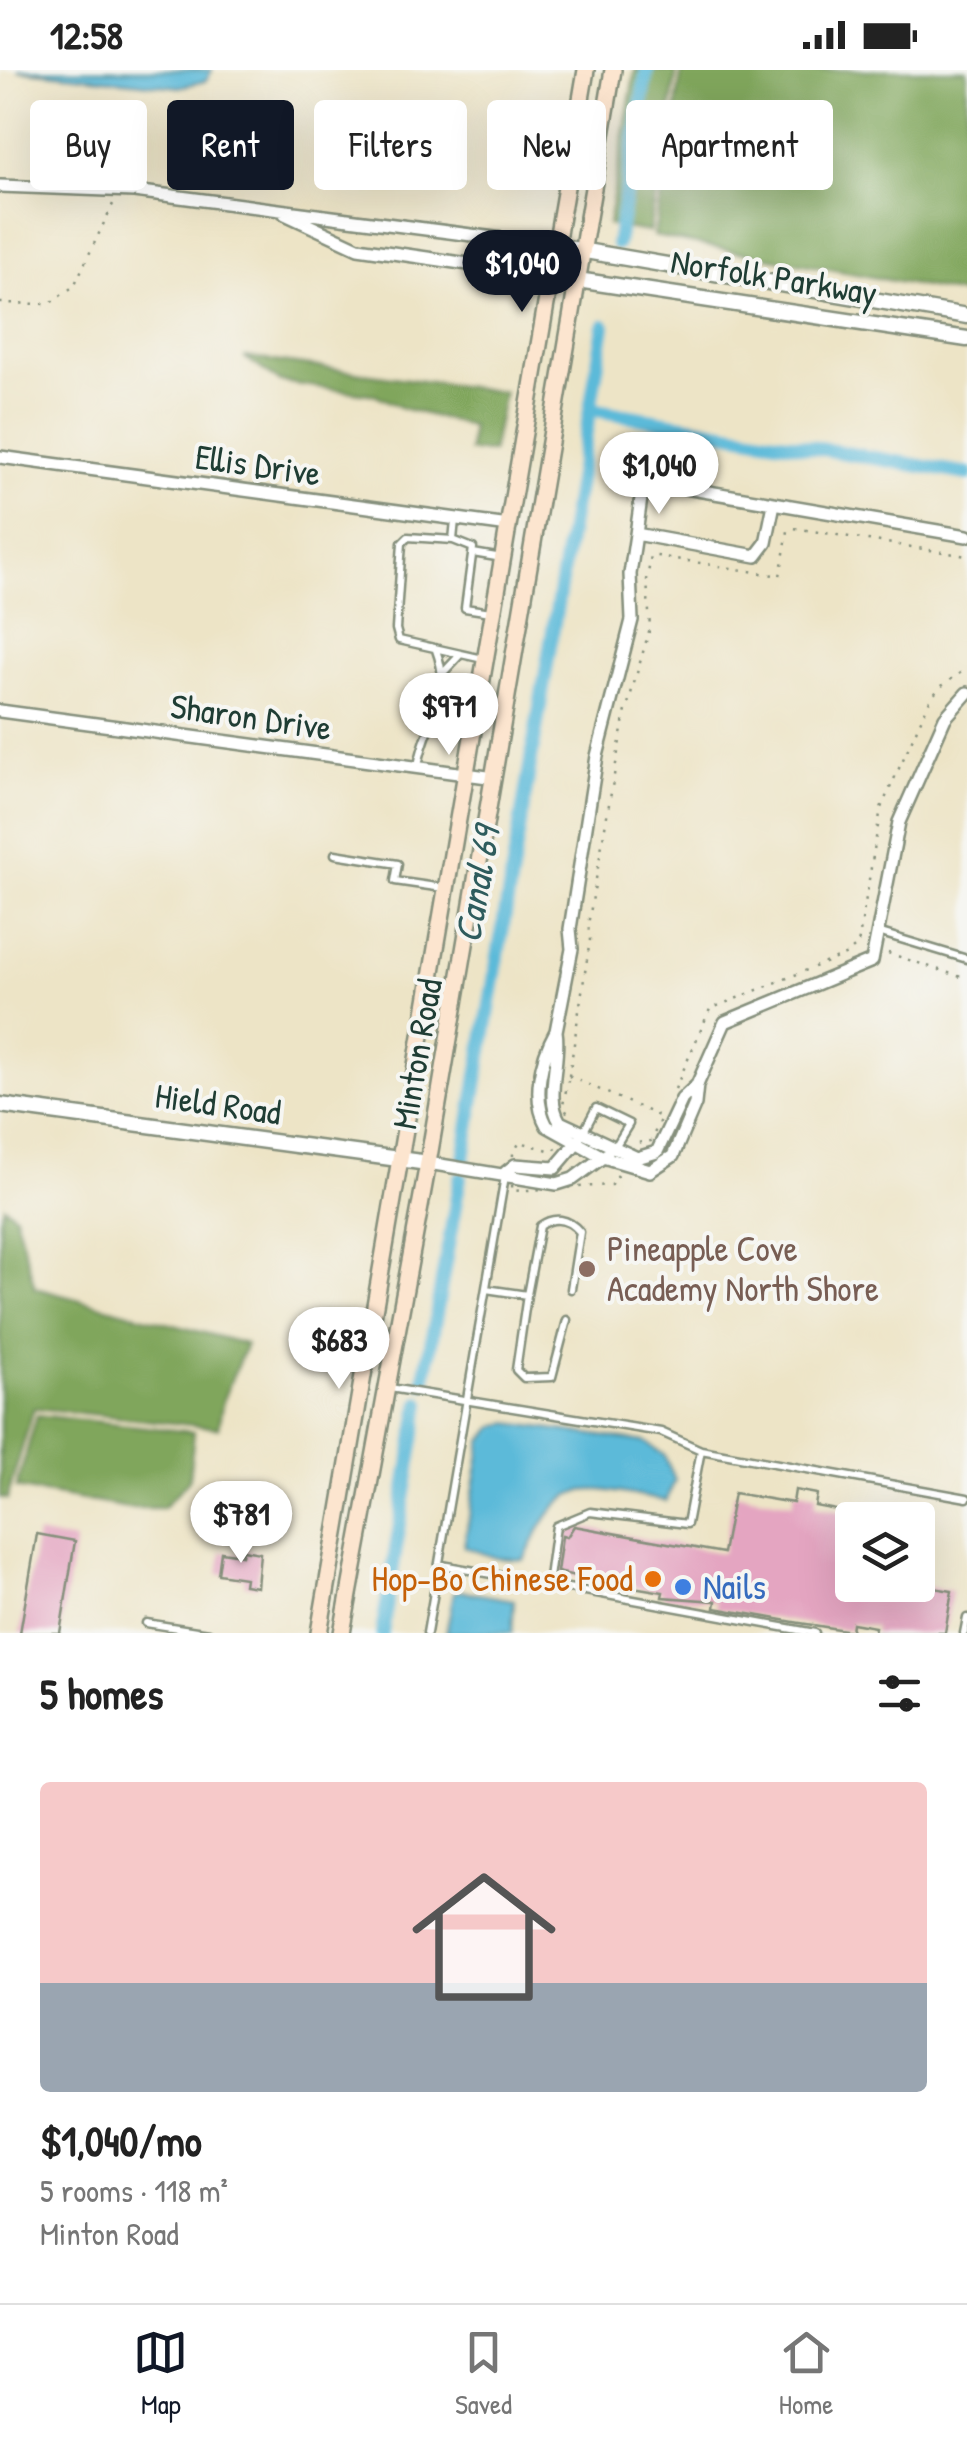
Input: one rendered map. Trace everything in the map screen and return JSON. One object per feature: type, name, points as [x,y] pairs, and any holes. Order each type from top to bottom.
[{"type":"main road","name":"Minton Road","points":[[319,1633],[470,774],[586,70]]},
{"type":"main road","name":"Minton Road","points":[[342,1633],[495,778],[614,70]]},
{"type":"main road","points":[[380,1293],[384,1322],[378,1358],[387,1388]]},
{"type":"street","name":"Norfolk Parkway","points":[[0,186],[30,187]]},
{"type":"street","name":"Norfolk Parkway","points":[[122,190],[556,246],[967,316]]},
{"type":"street","name":"Norfolk Parkway","points":[[281,212],[358,248],[967,338]]},
{"type":"street","name":"Ellis Drive","points":[[0,458],[510,526]]},
{"type":"street","points":[[967,536],[656,483],[642,491],[630,574],[632,620],[597,756],[570,929],[572,949],[556,1031],[544,1062],[540,1114],[547,1126],[637,1158],[649,1158],[665,1142],[677,1113],[697,1085],[725,1022],[856,971],[872,961],[898,822],[945,718],[967,693]]},
{"type":"street","points":[[636,534],[756,556],[766,543],[774,504]]},
{"type":"street","name":"Sharon Drive","points":[[0,711],[495,778]]},
{"type":"street","points":[[556,1031],[554,1111],[560,1122],[603,1157],[637,1171],[662,1166],[673,1156],[677,1113]]},
{"type":"street","points":[[544,1062],[558,1064]]},
{"type":"street","name":"Hield Road","points":[[0,1105],[428,1163]]},
{"type":"street","points":[[506,1172],[516,1165],[555,1168],[580,1139]]},
{"type":"street","points":[[428,1163],[506,1172],[514,1179],[557,1184],[574,1179],[615,1148]]},
{"type":"lane","points":[[452,540],[455,519]]},
{"type":"lane","points":[[488,659],[459,656],[399,640],[396,628],[400,554],[408,536],[468,544],[473,553],[466,608],[496,612]]},
{"type":"lane","points":[[473,553],[504,558]]},
{"type":"lane","points":[[436,650],[444,672]]},
{"type":"lane","points":[[418,767],[421,747],[432,730],[444,672],[459,656]]},
{"type":"lane","points":[[335,854],[398,864],[395,880],[449,889]]},
{"type":"lane","points":[[880,932],[967,958]]},
{"type":"lane","points":[[580,1139],[596,1108],[629,1124],[615,1148]]},
{"type":"lane","points":[[427,1633],[442,1566],[506,1172]]},
{"type":"lane","points":[[567,1320],[558,1368],[552,1378],[524,1378],[516,1370],[540,1226],[562,1219],[580,1232],[572,1288]]},
{"type":"lane","points":[[486,1289],[527,1295]]},
{"type":"lane","points":[[387,1388],[661,1432],[701,1450],[967,1498]]},
{"type":"lane","points":[[548,1584],[556,1526],[590,1512],[686,1524],[701,1450]]},
{"type":"lane","points":[[442,1566],[815,1633]]},
{"type":"lane","points":[[964,1633],[967,1618]]},
{"type":"lane","points":[[146,1623],[209,1633]]},
{"type":"path","points":[[0,303],[48,304],[74,286],[122,190]]},
{"type":"path","points":[[569,1076],[590,940],[588,926],[624,718],[650,628],[652,555],[780,576],[788,531],[794,528],[967,556]]},
{"type":"path","points":[[672,1096],[710,1009],[847,954],[858,945],[882,808],[930,700],[939,688],[967,668]]},
{"type":"path","points":[[858,945],[904,956],[967,979]]},
{"type":"path","points":[[662,1117],[677,1113]]},
{"type":"green space","points":[[635,70],[677,70],[672,100],[630,100]]},
{"type":"green space","points":[[682,70],[967,70],[967,295],[654,236],[662,190],[833,190],[833,100],[677,100]]},
{"type":"green space","points":[[626,122],[626,190],[656,190],[649,232],[608,225]]},
{"type":"green space","points":[[244,357],[504,392],[492,452],[469,451],[471,426],[402,408],[376,395],[281,382]]},
{"type":"green space","points":[[4,1206],[15,1215],[35,1288],[246,1344],[223,1400],[218,1428],[34,1408],[7,1499],[0,1498],[0,1219]]},
{"type":"green space","points":[[37,1415],[194,1432],[189,1480],[163,1508],[128,1508],[16,1488]]},
{"type":"water","points":[[17,70],[212,70],[206,81],[179,87]]},
{"type":"water","points":[[509,1423],[645,1442],[664,1455],[675,1480],[666,1501],[593,1490],[564,1499],[524,1560],[497,1558],[464,1547],[482,1441],[494,1427]]},
{"type":"water","points":[[454,1592],[514,1600],[512,1633],[446,1633]]},
{"type":"building","points":[[795,1490],[817,1494],[815,1506],[835,1510],[835,1602],[935,1602],[935,1588],[952,1591],[945,1633],[874,1633],[875,1627],[852,1623],[851,1631],[715,1608],[716,1601],[662,1597],[663,1592],[615,1584],[614,1589],[593,1586],[594,1580],[557,1572],[562,1536],[567,1537],[574,1526],[723,1553],[734,1493],[793,1503]]},
{"type":"building","points":[[37,1534],[75,1541],[60,1633],[20,1633]]},
{"type":"building","points":[[243,1550],[260,1553],[257,1587],[244,1585],[245,1578],[218,1574],[221,1552],[242,1555]]},
{"type":"waterway","name":"Canal 69","points":[[617,244],[647,70]]},
{"type":"waterway","name":"Canal 69","points":[[464,1158],[604,326]]},
{"type":"waterway","points":[[590,409],[967,474]]},
{"type":"waterway","name":"Canal 69","points":[[424,1383],[460,1178]]},
{"type":"waterway","name":"Canal 69","points":[[382,1633],[420,1403]]},
{"type":"place","name":"Pineapple Cove Academy North Shore","points":[[587,1269]]},
{"type":"place","name":"Hop-Bo Chinese Food","points":[[653,1579]]},
{"type":"place","name":"Nails","points":[[683,1587]]}]
